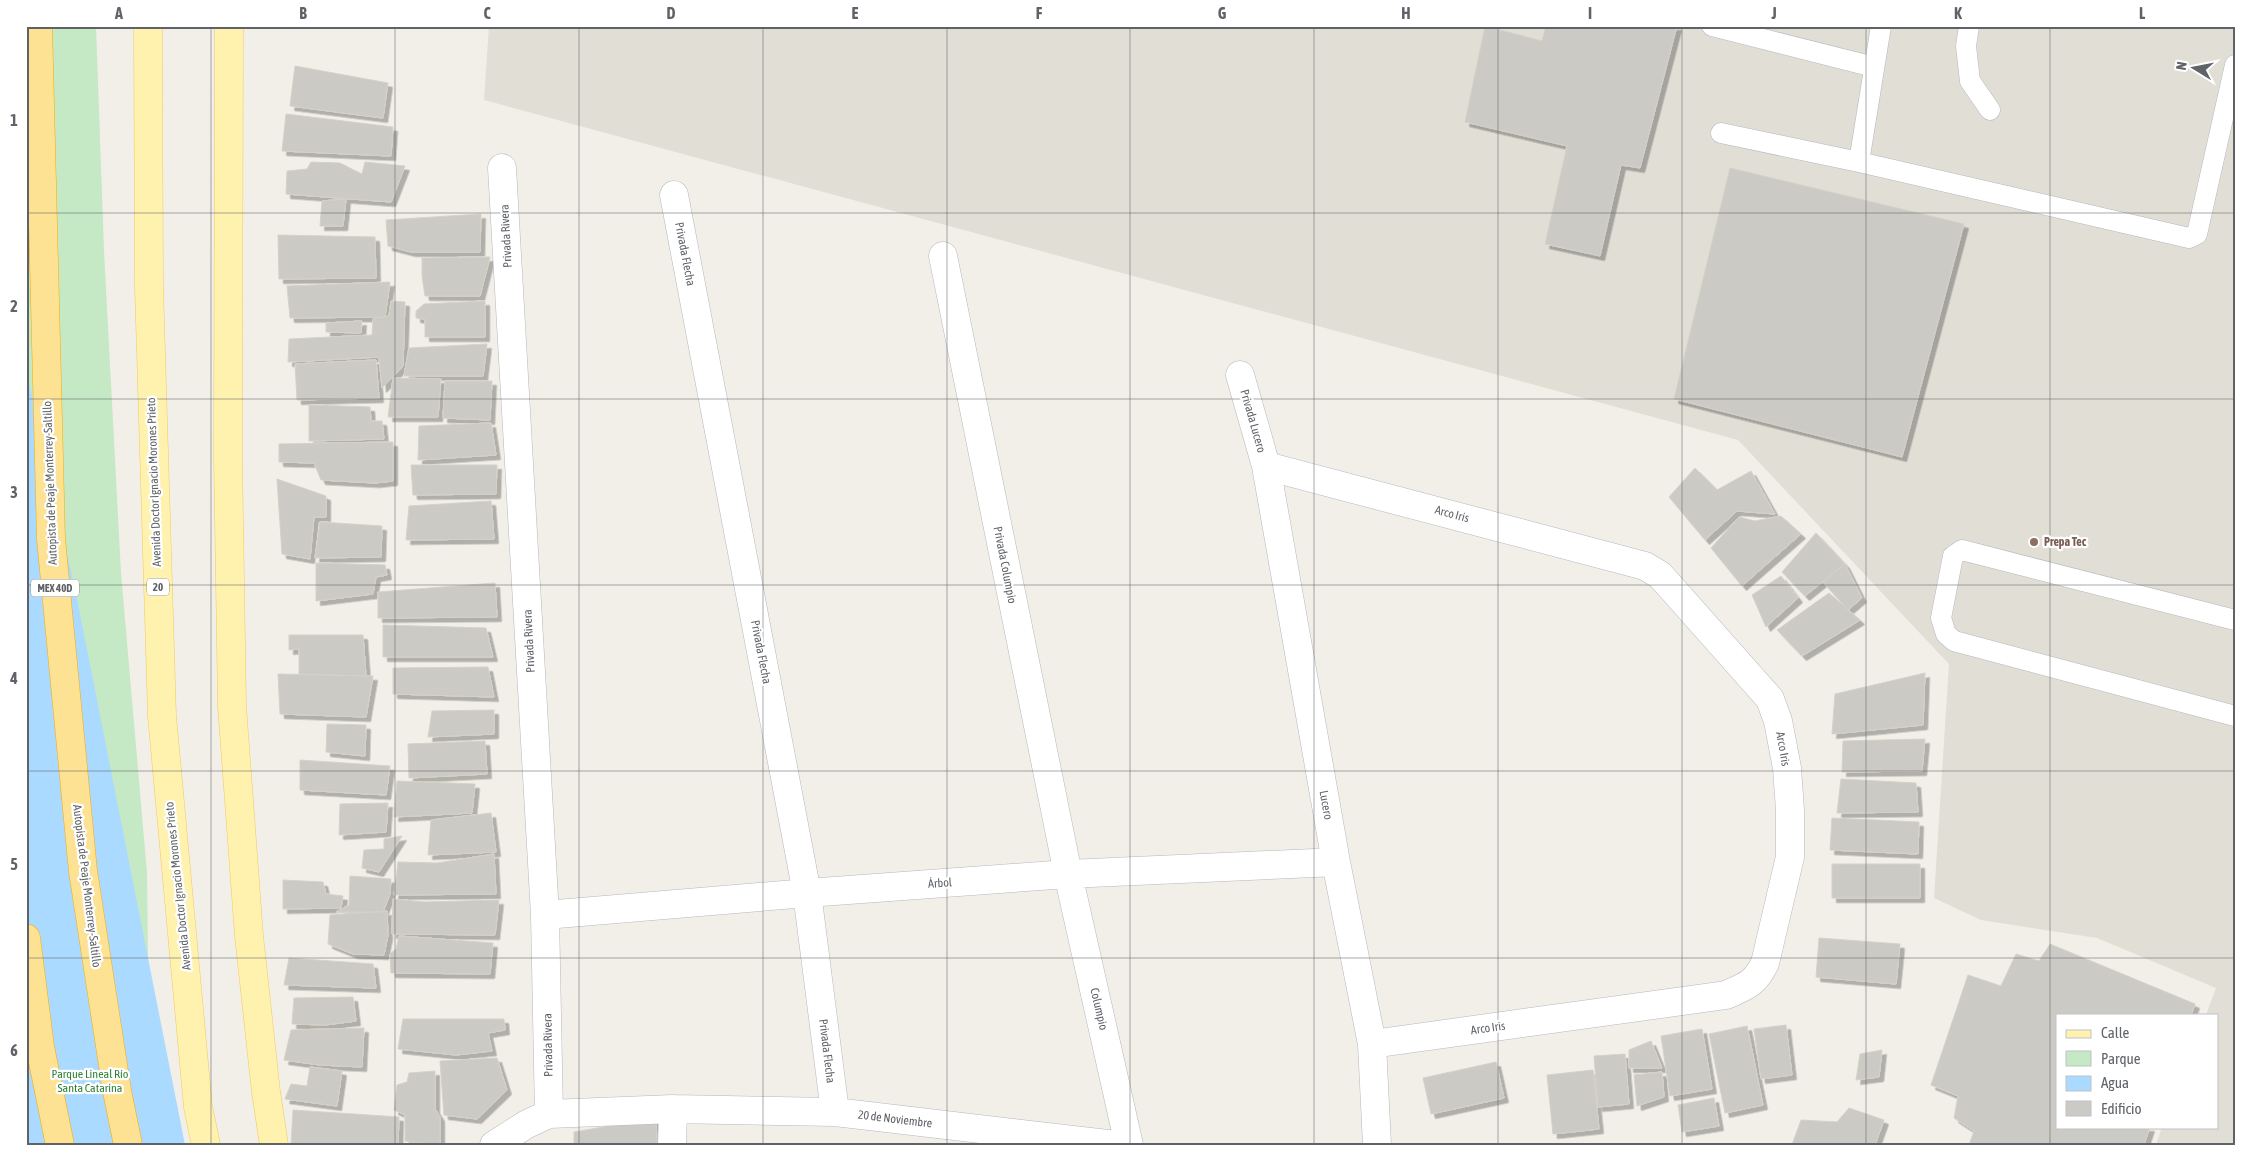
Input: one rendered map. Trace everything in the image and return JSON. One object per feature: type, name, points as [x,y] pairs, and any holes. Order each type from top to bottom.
[{"type":"highway","name":"Autopista de Peaje Monterrey-Saltillo","points":[[38,26],[50,539],[83,871],[117,1091],[128,1145]]},
{"type":"highway","points":[[26,938],[40,1047],[60,1145]]},
{"type":"main road","name":"Avenida Doctor Ignacio Morones Prieto","points":[[148,26],[148,287],[162,716],[198,1106],[206,1145]]},
{"type":"main road","points":[[229,26],[228,458],[232,706],[249,936],[266,1092],[274,1145]]},
{"type":"street","name":"Privada Rivera","points":[[502,168],[545,916],[549,1114]]},
{"type":"street","name":"Privada Flecha","points":[[674,195],[807,893],[835,1112]]},
{"type":"street","name":"Privada Columpio","points":[[942,256],[1068,874]]},
{"type":"street","name":"Privada Lucero","points":[[1240,376],[1266,466]]},
{"type":"street","name":"Lucero","points":[[1266,466],[1336,862],[1372,1044],[1377,1145]]},
{"type":"street","name":"Arco Iris","points":[[1266,466],[1645,566],[1660,575],[1770,699],[1778,721],[1787,768],[1790,810],[1790,857],[1765,963],[1758,978],[1748,985],[1726,995],[1372,1044]]},
{"type":"street","name":"Árbol","points":[[545,916],[807,893],[1068,874],[1336,862]]},
{"type":"street","name":"Columpio","points":[[1068,874],[1129,1145]]},
{"type":"street","name":"20 de Noviembre","points":[[494,1145],[527,1124],[549,1114],[673,1109],[835,1112],[1116,1145]]},
{"type":"street","points":[[672,1145],[673,1109]]},
{"type":"lane","points":[[1712,26],[1874,67]]},
{"type":"lane","points":[[1859,162],[1881,26]]},
{"type":"lane","points":[[1969,26],[1966,46],[1970,81],[1990,110]]},
{"type":"lane","points":[[1721,133],[1859,162],[2189,238],[2197,234],[2235,64]]},
{"type":"lane","points":[[2235,620],[1966,550],[1958,551],[1953,556],[1940,618],[1946,634],[1954,641],[2235,716]]},
{"type":"shaded area","name":"Prepa Tec","points":[[489,26],[2235,26],[2235,1145],[2156,1145],[2162,1128],[2218,1128],[2218,1014],[2206,1014],[2216,988],[2097,938],[1981,920],[1934,898],[1949,664],[1738,440],[484,100]]},
{"type":"green space","name":"Parque Lineal Río Santa Catarina","points":[[26,26],[96,26],[104,251],[121,573],[147,873],[149,1046],[26,1145]]},
{"type":"water","points":[[26,369],[77,599],[185,1145],[26,1145]]},
{"type":"building","points":[[1485,26],[1542,41],[1546,26],[1677,26],[1640,168],[1621,165],[1600,256],[1545,244],[1567,146],[1465,122]]},
{"type":"building","points":[[295,66],[388,83],[383,118],[290,106]]},
{"type":"building","points":[[286,114],[393,127],[391,156],[282,151]]},
{"type":"building","points":[[311,162],[340,163],[362,174],[365,162],[405,166],[391,202],[286,194],[287,171],[307,169]]},
{"type":"building","points":[[1730,168],[1964,224],[1902,457],[1674,399]]},
{"type":"building","points":[[346,199],[343,226],[320,226],[322,201]]},
{"type":"building","points":[[481,214],[480,252],[411,252],[388,246],[386,220]]},
{"type":"building","points":[[278,235],[375,237],[376,278],[279,279]]},
{"type":"building","points":[[490,257],[480,296],[425,296],[422,258]]},
{"type":"building","points":[[390,282],[385,317],[290,318],[287,286]]},
{"type":"building","points":[[391,301],[405,302],[403,366],[382,388],[379,357],[288,362],[289,339],[372,335],[373,319],[389,316]]},
{"type":"building","points":[[485,301],[485,337],[425,337],[425,319],[416,318],[416,311],[424,304]]},
{"type":"building","points":[[362,321],[361,333],[326,332],[326,323]]},
{"type":"building","points":[[487,344],[483,376],[404,376],[409,348]]},
{"type":"building","points":[[376,360],[379,398],[297,400],[295,364]]},
{"type":"building","points":[[393,378],[441,379],[438,417],[388,417]]},
{"type":"building","points":[[445,381],[492,381],[490,420],[443,418]]},
{"type":"building","points":[[309,405],[370,407],[371,421],[382,421],[384,439],[309,441]]},
{"type":"building","points":[[491,423],[496,455],[418,460],[419,426]]},
{"type":"building","points":[[393,442],[393,481],[375,483],[321,480],[314,463],[279,462],[279,444]]},
{"type":"building","points":[[411,465],[497,465],[496,494],[413,495]]},
{"type":"building","points":[[1695,468],[1717,490],[1751,471],[1775,514],[1737,511],[1705,540],[1669,497]]},
{"type":"building","points":[[277,479],[326,496],[326,517],[314,517],[310,559],[282,554]]},
{"type":"building","points":[[491,501],[494,539],[406,540],[409,506]]},
{"type":"building","points":[[1781,516],[1801,534],[1742,586],[1711,548],[1739,517],[1755,521]]},
{"type":"building","points":[[320,522],[382,526],[381,557],[315,558]]},
{"type":"building","points":[[1816,533],[1845,564],[1805,596],[1782,572]]},
{"type":"building","points":[[316,563],[385,565],[387,575],[376,577],[373,594],[316,601]]},
{"type":"building","points":[[1845,564],[1862,598],[1848,610],[1823,582]]},
{"type":"building","points":[[1781,576],[1798,598],[1766,627],[1752,595]]},
{"type":"building","points":[[495,583],[497,617],[378,618],[378,592]]},
{"type":"building","points":[[1829,593],[1860,620],[1802,656],[1777,630]]},
{"type":"building","points":[[383,625],[486,628],[493,657],[383,657]]},
{"type":"building","points":[[289,635],[363,635],[366,676],[299,674],[299,649],[289,650]]},
{"type":"building","points":[[488,667],[494,697],[393,694],[393,668]]},
{"type":"building","points":[[1925,673],[1923,725],[1832,734],[1835,694]]},
{"type":"building","points":[[278,674],[373,676],[366,717],[280,714]]},
{"type":"building","points":[[494,710],[494,734],[428,737],[432,711]]},
{"type":"building","points":[[327,724],[366,725],[365,756],[326,752]]},
{"type":"building","points":[[1925,739],[1922,771],[1842,772],[1843,741]]},
{"type":"building","points":[[485,741],[487,774],[409,778],[408,744]]},
{"type":"building","points":[[300,760],[390,766],[386,795],[300,790]]},
{"type":"building","points":[[1841,779],[1916,783],[1918,812],[1837,813]]},
{"type":"building","points":[[397,781],[475,784],[472,813],[394,817]]},
{"type":"building","points":[[388,803],[386,832],[339,835],[340,804]]},
{"type":"building","points":[[491,813],[496,852],[428,855],[431,820]]},
{"type":"building","points":[[1832,818],[1919,822],[1918,854],[1830,850]]},
{"type":"building","points":[[402,836],[379,872],[362,868],[364,850],[384,849],[384,839]]},
{"type":"building","points":[[494,854],[496,894],[394,895],[398,862],[437,863]]},
{"type":"building","points":[[1832,864],[1920,864],[1920,898],[1832,898]]},
{"type":"building","points":[[350,876],[391,879],[390,894],[383,912],[336,912],[349,905]]},
{"type":"building","points":[[283,880],[323,882],[326,894],[343,896],[341,908],[283,909]]},
{"type":"building","points":[[393,899],[424,902],[499,900],[495,935],[392,934]]},
{"type":"building","points":[[387,911],[388,935],[384,955],[353,954],[328,944],[330,915]]},
{"type":"building","points":[[399,936],[493,943],[490,974],[391,973],[390,954],[396,949]]},
{"type":"building","points":[[1819,938],[1900,944],[1896,984],[1816,977]]},
{"type":"building","points":[[2050,944],[2195,1004],[2191,1014],[2056,1014],[2056,1128],[2150,1128],[2144,1145],[1969,1145],[1974,1131],[1954,1118],[1958,1096],[1931,1085],[1968,975],[2001,986],[2016,954],[2039,961]]},
{"type":"building","points":[[289,958],[373,964],[376,988],[284,985]]},
{"type":"building","points":[[353,997],[356,1021],[325,1025],[292,1024],[294,998]]},
{"type":"building","points":[[403,1019],[504,1019],[505,1030],[488,1033],[492,1051],[456,1055],[398,1049]]},
{"type":"building","points":[[1786,1025],[1792,1075],[1761,1079],[1754,1029]]},
{"type":"building","points":[[1747,1026],[1763,1105],[1725,1113],[1709,1034]]},
{"type":"building","points":[[364,1028],[362,1067],[320,1065],[284,1060],[291,1030]]},
{"type":"building","points":[[1702,1029],[1712,1089],[1670,1096],[1661,1036]]},
{"type":"building","points":[[1651,1041],[1662,1068],[1629,1068],[1629,1050]]},
{"type":"building","points":[[1882,1050],[1879,1077],[1856,1080],[1860,1054]]},
{"type":"building","points":[[1625,1054],[1629,1104],[1598,1107],[1594,1056]]},
{"type":"building","points":[[497,1058],[507,1090],[477,1119],[444,1115],[440,1061]]},
{"type":"building","points":[[1496,1062],[1504,1098],[1431,1114],[1423,1078]]},
{"type":"building","points":[[310,1067],[342,1071],[337,1106],[285,1099],[291,1084],[307,1086]]},
{"type":"building","points":[[1593,1070],[1599,1129],[1553,1134],[1547,1075]]},
{"type":"building","points":[[435,1071],[435,1109],[440,1117],[440,1145],[405,1141],[405,1115],[394,1110],[397,1085],[407,1082],[409,1073]]},
{"type":"building","points":[[1662,1072],[1664,1097],[1637,1106],[1634,1075]]},
{"type":"building","points":[[1714,1098],[1719,1126],[1682,1132],[1678,1105]]},
{"type":"building","points":[[1849,1108],[1884,1120],[1875,1145],[1792,1145],[1801,1120],[1837,1122]]},
{"type":"building","points":[[293,1110],[399,1117],[398,1145],[291,1145]]},
{"type":"building","points":[[656,1118],[657,1145],[574,1145],[574,1132]]},
{"type":"place","name":"Prepa Tec","points":[[2034,542]]}]
